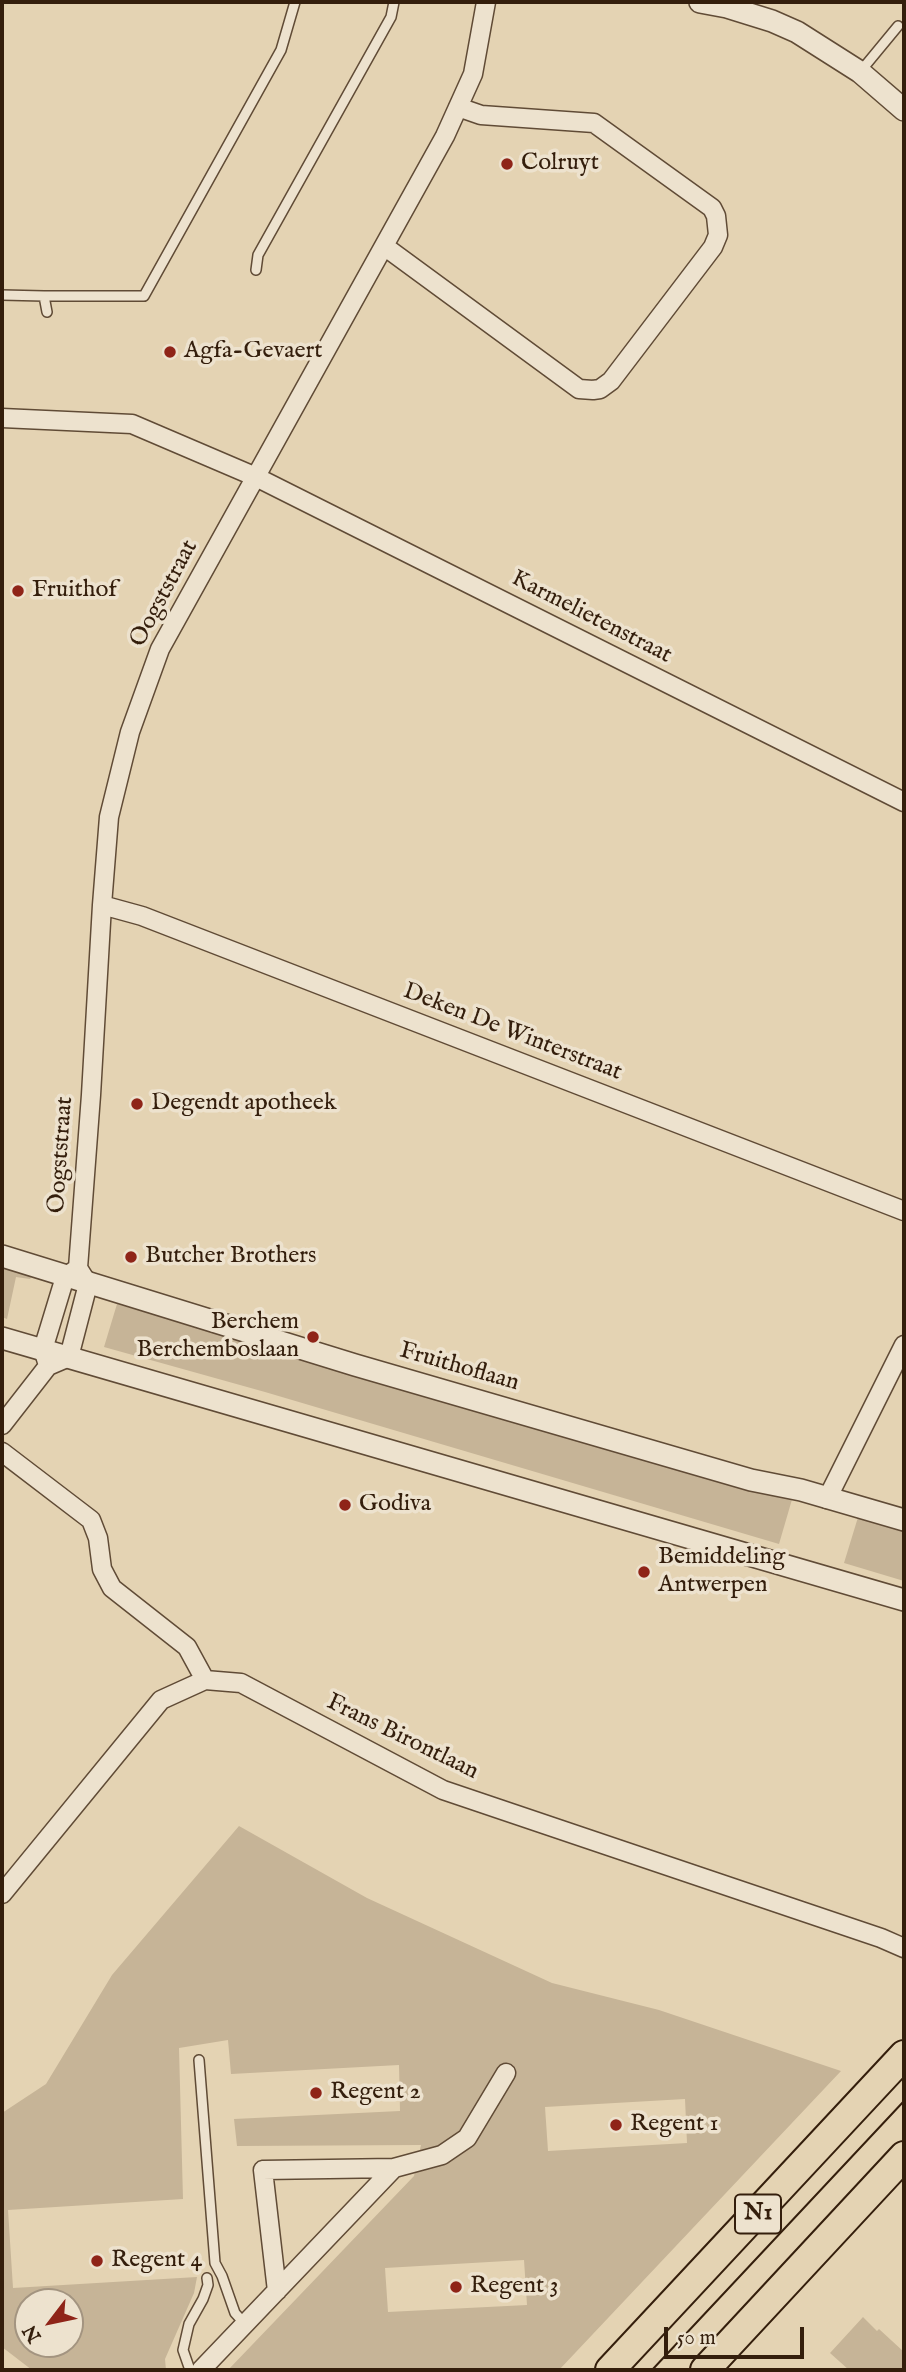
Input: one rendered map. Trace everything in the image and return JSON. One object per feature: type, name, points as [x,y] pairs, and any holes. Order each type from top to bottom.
[{"type":"main road","name":"N1","points":[[610,2370],[904,2056]]},
{"type":"main road","points":[[705,2370],[904,2157]]},
{"type":"street","name":"Oogststraat","points":[[69,1357],[91,1095],[109,817],[130,732],[160,649],[445,136],[473,74],[486,2]]},
{"type":"street","points":[[700,2],[726,7],[785,27],[860,72],[904,110]]},
{"type":"street","points":[[384,246],[579,389],[593,390],[611,382],[713,247],[718,235],[716,216],[712,208],[594,122],[481,116],[458,107]]},
{"type":"street","name":"Karmelietenstraat","points":[[2,418],[132,424],[256,477],[904,802]]},
{"type":"street","name":"Deken De Winterstraat","points":[[102,905],[142,916],[904,1210]]},
{"type":"street","name":"Fruithoflaan","points":[[2,1256],[77,1276],[355,1365],[751,1480],[801,1490],[904,1520]]},
{"type":"street","name":"Oogststraat","points":[[46,1357],[77,1276]]},
{"type":"street","points":[[2,1338],[46,1357],[69,1357],[904,1600]]},
{"type":"street","points":[[827,1499],[904,1345]]},
{"type":"street","points":[[2,1425],[46,1357]]},
{"type":"street","points":[[2,1452],[91,1520],[98,1538],[102,1569],[112,1588],[187,1647],[205,1680],[161,1700],[2,1895]]},
{"type":"street","name":"Frans Birontlaan","points":[[205,1680],[241,1684],[443,1790],[904,1948]]},
{"type":"street","points":[[277,2291],[263,2170],[394,2168],[442,2155],[467,2138],[506,2073]]},
{"type":"street","points":[[201,2370],[394,2168]]},
{"type":"lane","points":[[2,295],[144,296],[281,50],[295,2]]},
{"type":"lane","points":[[256,270],[258,255],[391,17],[394,2]]},
{"type":"lane","points":[[860,72],[898,26]]},
{"type":"lane","points":[[44,296],[47,312]]},
{"type":"lane","points":[[199,2060],[215,2263],[234,2313],[246,2324]]},
{"type":"lane","points":[[190,2370],[183,2350],[188,2324],[203,2299],[208,2285],[207,2278]]},
{"type":"shaded area","points":[[2,1265],[35,1271],[30,1279],[16,1277],[7,1319],[2,1317]]},
{"type":"shaded area","points":[[117,1304],[747,1489],[793,1496],[779,1544],[104,1347]]},
{"type":"shaded area","points":[[859,1514],[904,1527],[904,1581],[844,1563]]},
{"type":"shaded area","points":[[239,1826],[367,1898],[552,1983],[659,2010],[841,2071],[559,2370],[228,2370],[414,2176],[421,2145],[237,2146],[234,2119],[400,2111],[399,2065],[231,2074],[228,2040],[179,2048],[183,2199],[8,2210],[13,2288],[197,2277],[194,2293],[165,2359],[166,2370],[32,2370],[16,2358],[84,2358],[84,2288],[14,2288],[14,2356],[2,2347],[2,2113],[46,2084],[112,1975]],"holes":[[[685,2099],[687,2143],[548,2151],[545,2107]],[[524,2260],[527,2305],[388,2312],[385,2268]]]},
{"type":"shaded area","points":[[863,2317],[904,2352],[904,2370],[849,2370],[830,2353]]},
{"type":"tram line","points":[[652,2370],[904,2101]]},
{"type":"place","name":"Colruyt","points":[[507,164]]},
{"type":"place","name":"Agfa-Gevaert","points":[[170,352]]},
{"type":"place","name":"Fruithof","points":[[18,591]]},
{"type":"place","name":"Degendt apotheek","points":[[137,1104]]},
{"type":"place","name":"Butcher Brothers","points":[[131,1257]]},
{"type":"place","name":"Berchem Berchemboslaan","points":[[313,1337]]},
{"type":"place","name":"Godiva","points":[[345,1505]]},
{"type":"place","name":"Bemiddeling Antwerpen","points":[[644,1572]]},
{"type":"place","name":"Regent 2","points":[[316,2093]]},
{"type":"place","name":"Regent 1","points":[[616,2125]]},
{"type":"place","name":"Regent 4","points":[[97,2261]]},
{"type":"place","name":"Regent 3","points":[[456,2287]]}]
